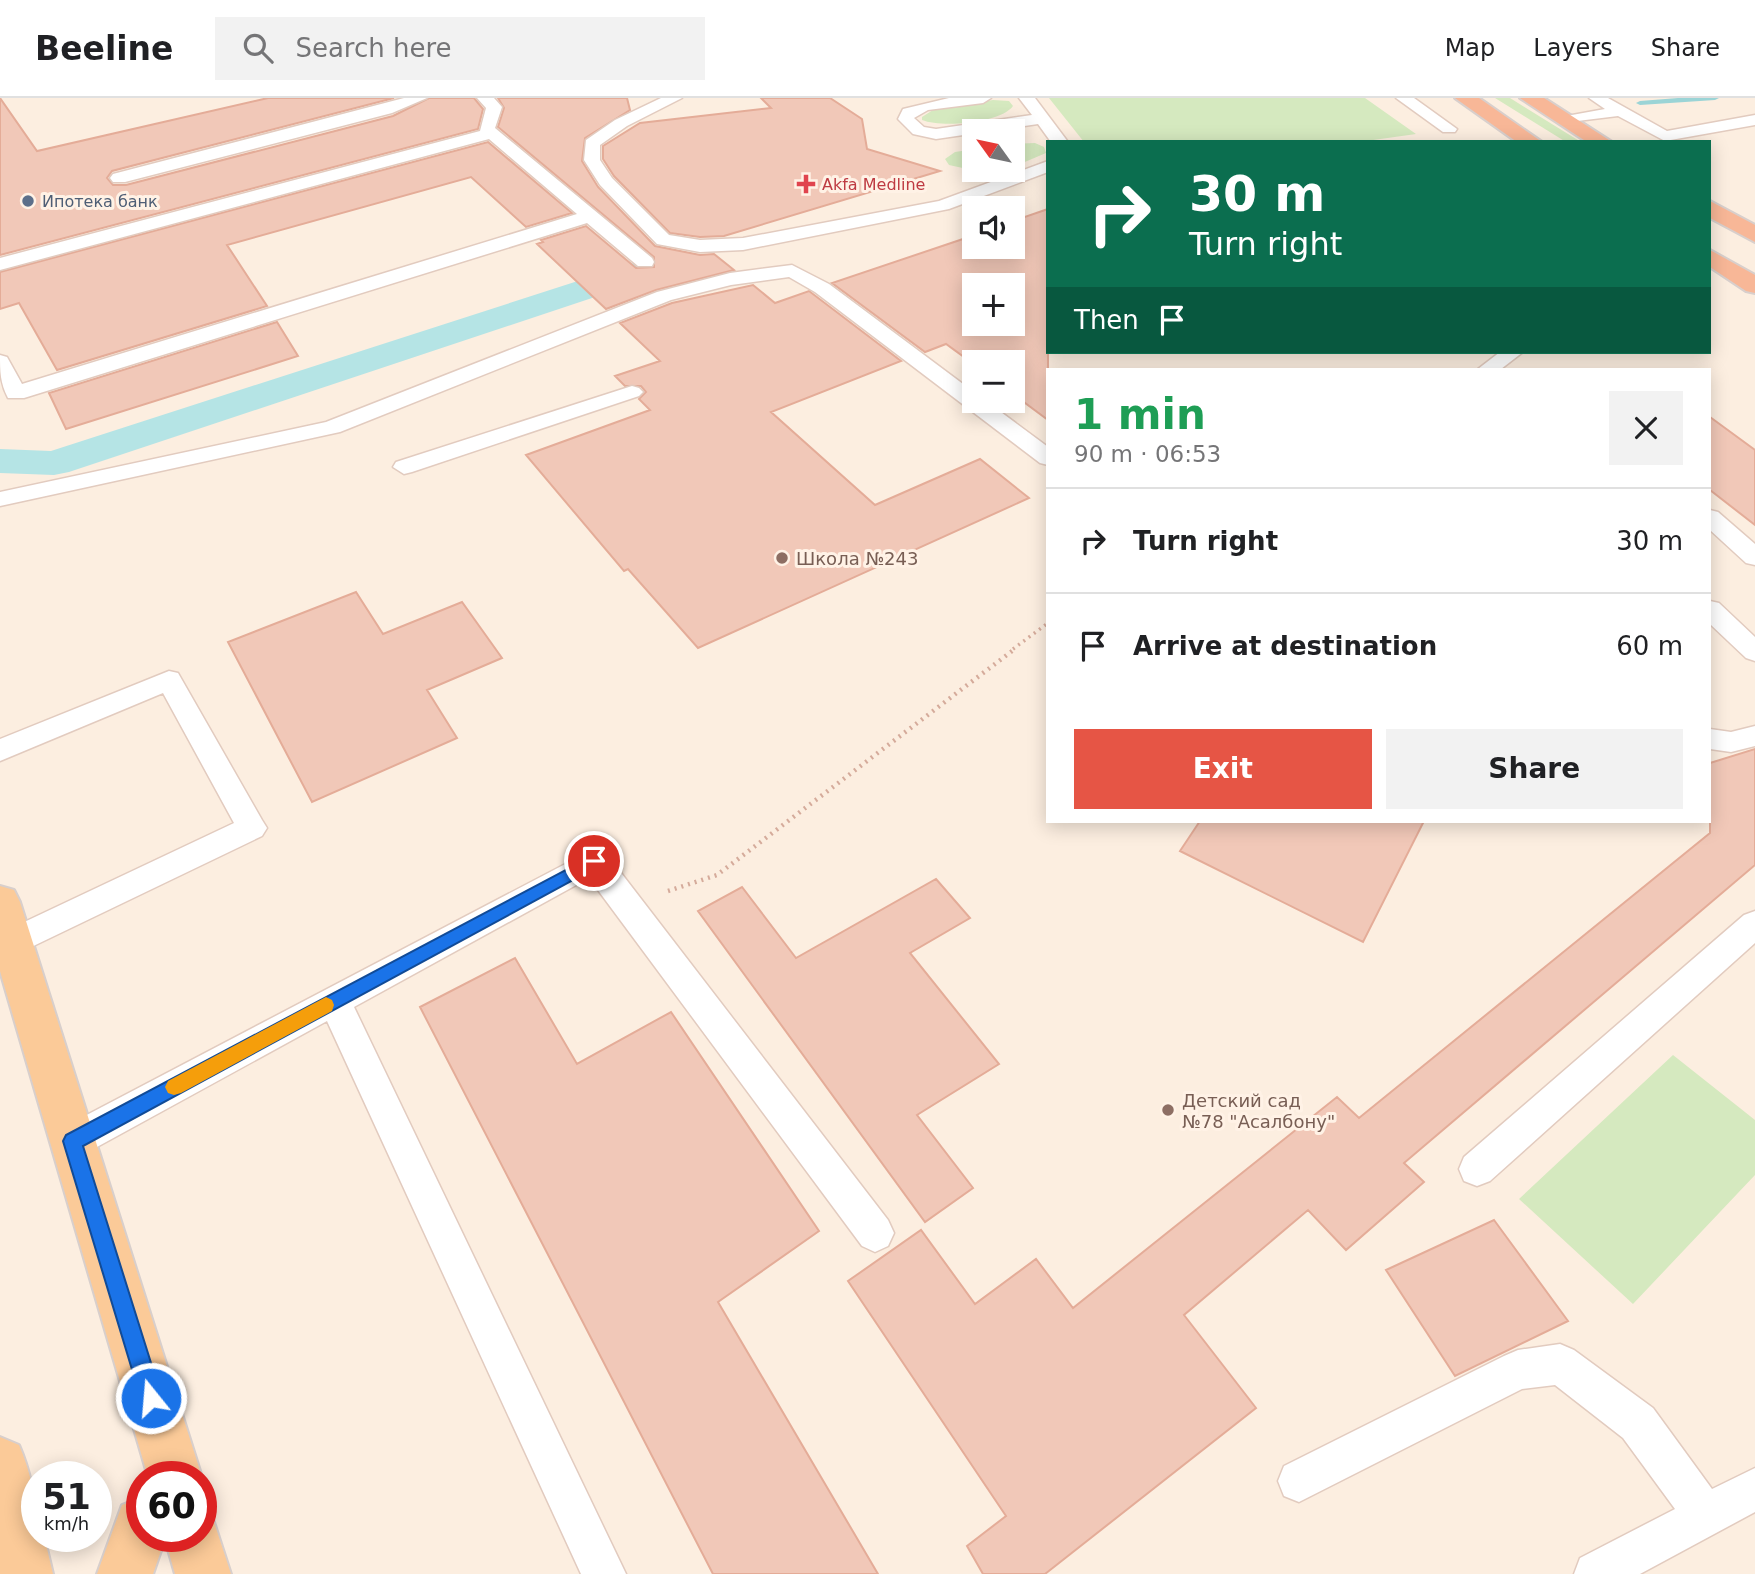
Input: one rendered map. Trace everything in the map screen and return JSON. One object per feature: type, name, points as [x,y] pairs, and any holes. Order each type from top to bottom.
[{"type":"highway","points":[[1465,98],[1525,140]]},
{"type":"highway","points":[[1530,98],[1599,140]]},
{"type":"highway","points":[[1711,209],[1755,235]]},
{"type":"highway","points":[[1711,258],[1755,286]]},
{"type":"main road","points":[[6,922],[73,1141],[164,1461]]},
{"type":"main road","points":[[0,1464],[25,1574]]},
{"type":"main road","points":[[125,1574],[133,1552]]},
{"type":"main road","points":[[197,1552],[203,1574]]},
{"type":"lane","points":[[119,178],[386,110],[419,98]]},
{"type":"lane","points":[[485,98],[494,107],[487,129],[645,262]]},
{"type":"lane","points":[[674,98],[612,127],[592,143],[592,160],[606,181],[663,240],[700,246],[743,244],[943,205],[1046,167]]},
{"type":"lane","points":[[983,98],[925,106],[912,110],[905,119],[919,131],[936,134],[1043,118]]},
{"type":"lane","points":[[1027,98],[1059,140]]},
{"type":"lane","points":[[1404,98],[1449,128]]},
{"type":"lane","points":[[1597,98],[1665,136],[1755,121]]},
{"type":"lane","points":[[1567,120],[1620,111]]},
{"type":"lane","points":[[0,264],[491,132]]},
{"type":"lane","points":[[0,361],[16,393],[590,216]]},
{"type":"lane","points":[[0,248],[84,226]]},
{"type":"lane","points":[[0,499],[332,427],[664,296],[730,279],[792,271],[822,288],[1046,456]]},
{"type":"lane","points":[[1489,368],[1510,354]]},
{"type":"lane","points":[[404,467],[632,392]]},
{"type":"lane","points":[[1711,518],[1755,557]]},
{"type":"lane","points":[[1711,610],[1755,652]]},
{"type":"lane","points":[[0,751],[169,680],[252,828],[6,922]]},
{"type":"lane","points":[[1711,739],[1731,742],[1755,736]]},
{"type":"lane","points":[[73,1141],[594,861],[875,1233]]},
{"type":"lane","points":[[1477,1169],[1755,924]]},
{"type":"lane","points":[[334,1000],[604,1574]]},
{"type":"lane","points":[[1299,1481],[1518,1370],[1560,1364],[1639,1423],[1706,1515]]},
{"type":"lane","points":[[1596,1574],[1755,1489]]},
{"type":"path","points":[[606,878],[662,893],[717,875],[1046,625]]},
{"type":"green space","points":[[1049,98],[1365,98],[1416,134],[1373,140],[1082,140]]},
{"type":"green space","points":[[1495,98],[1510,98],[1578,140],[1563,140]]},
{"type":"green space","points":[[993,100],[1009,101],[1013,106],[997,116],[987,119],[962,119],[962,123],[956,124],[922,120],[922,117],[933,110]]},
{"type":"green space","points":[[1026,143],[1035,143],[1044,147],[1046,153],[1026,161]]},
{"type":"green space","points":[[962,151],[962,168],[949,165],[945,159]]},
{"type":"green space","points":[[1673,1055],[1755,1120],[1755,1175],[1633,1304],[1519,1199]]},
{"type":"building","points":[[0,98],[37,151],[268,98],[394,98],[112,171],[107,178],[113,185],[126,185],[393,116],[429,98],[474,98],[483,109],[478,129],[0,255]]},
{"type":"building","points":[[498,98],[627,98],[630,110],[585,138],[582,161],[598,187],[655,246],[700,255],[714,254],[734,270],[656,290],[606,309],[537,244],[543,242],[541,240],[586,226],[636,268],[654,267],[654,257],[498,127],[504,108]]},
{"type":"building","points":[[761,98],[830,98],[862,119],[867,149],[940,171],[724,236],[700,237],[670,233],[614,176],[603,159],[603,146],[640,123],[771,108]]},
{"type":"building","points":[[488,142],[572,213],[526,227],[471,177],[227,245],[267,306],[57,370],[19,303],[0,309],[0,272]]},
{"type":"building","points":[[1046,210],[1046,419],[1025,403],[1025,350],[962,350],[962,356],[946,344],[925,352],[832,283],[962,239],[962,259],[1025,259],[1025,217]]},
{"type":"building","points":[[753,285],[775,303],[809,291],[901,361],[771,412],[875,505],[980,459],[1029,498],[698,648],[628,569],[624,571],[526,455],[650,410],[639,399],[646,392],[641,386],[625,386],[615,376],[660,361],[620,323],[672,303]]},
{"type":"building","points":[[277,322],[298,356],[66,429],[49,393]]},
{"type":"building","points":[[1711,418],[1755,450],[1755,525],[1711,491]]},
{"type":"building","points":[[356,592],[383,634],[462,602],[502,658],[427,690],[457,738],[312,802],[228,642]]},
{"type":"building","points":[[1755,749],[1755,865],[1404,1163],[1424,1182],[1346,1250],[1308,1210],[1184,1315],[1256,1408],[1045,1574],[983,1574],[967,1546],[1006,1516],[848,1281],[921,1230],[975,1304],[1036,1259],[1073,1308],[1337,1097],[1359,1118],[1710,833],[1711,763]]},
{"type":"building","points":[[1199,823],[1423,823],[1363,942],[1180,851]]},
{"type":"building","points":[[936,879],[970,918],[910,953],[999,1064],[917,1115],[973,1188],[925,1222],[698,911],[742,887],[796,958]]},
{"type":"building","points":[[515,958],[577,1064],[671,1012],[819,1231],[718,1302],[878,1574],[713,1574],[420,1007]]},
{"type":"building","points":[[1494,1220],[1568,1321],[1455,1376],[1386,1270]]},
{"type":"waterway","points":[[1640,103],[1715,98]]},
{"type":"waterway","points":[[0,461],[54,463],[643,270]]},
{"type":"slow traffic","points":[[174,1087],[326,1005]]},
{"type":"place","name":"Akfa Medline","points":[[806,184]]},
{"type":"place","name":"Ипотека банк","points":[[28,201]]},
{"type":"place","name":"Школа №243","points":[[782,558]]},
{"type":"place","name":"Детский сад №78 \"Асалбону\"","points":[[1168,1110]]},
{"type":"route","points":[[151,1398],[73,1141],[594,861]]}]
